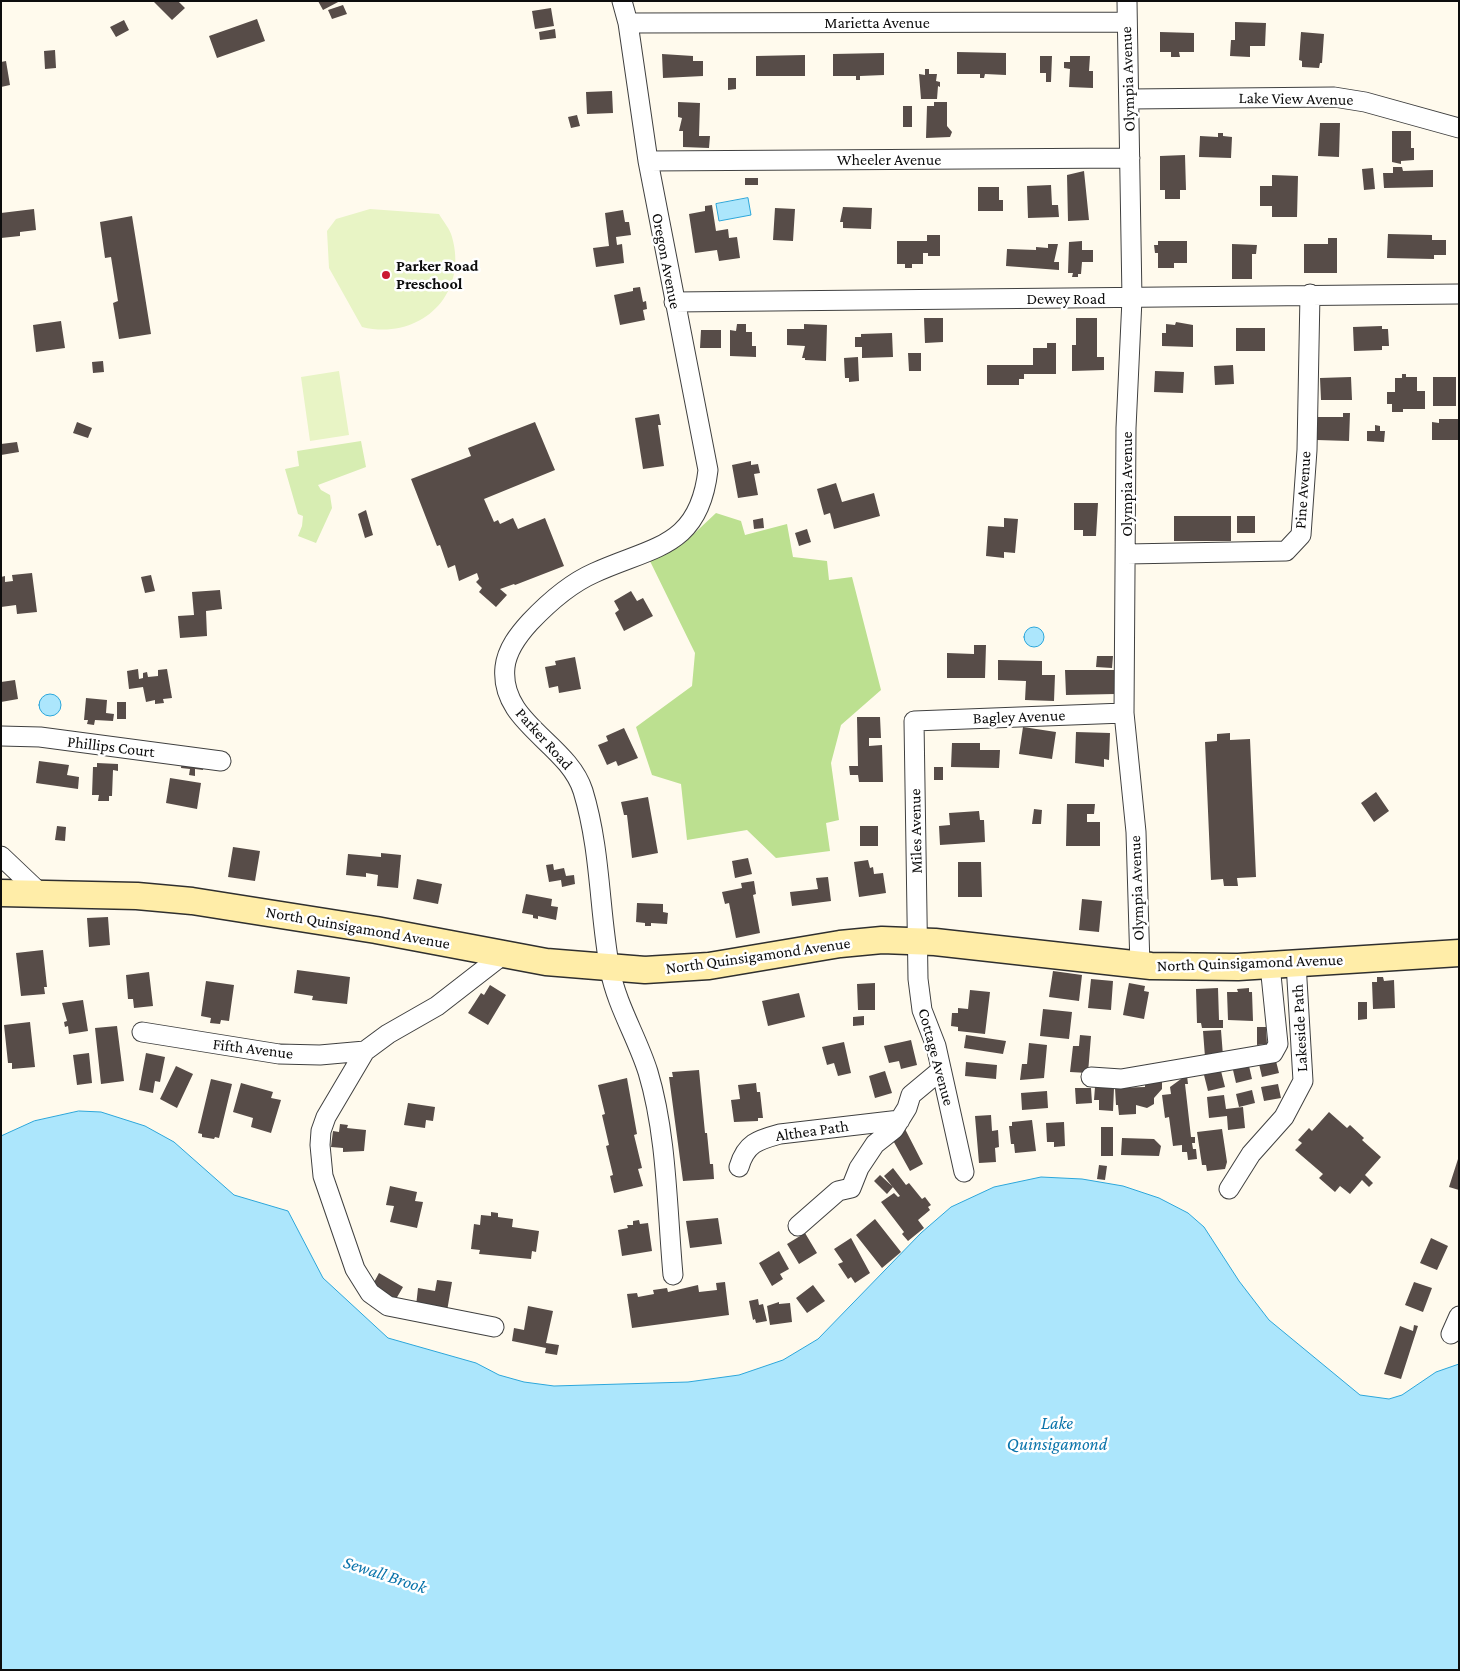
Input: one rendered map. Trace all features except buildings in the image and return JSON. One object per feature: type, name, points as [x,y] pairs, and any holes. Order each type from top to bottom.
[{"type":"main road","name":"North Quinsigamond Avenue","points":[[1,893],[137,896],[192,901],[376,930],[546,962],[663,970],[840,944],[882,940],[917,940],[1140,966],[1191,967],[1296,964],[1459,953]]},
{"type":"street","name":"Oregon Avenue","points":[[622,1],[628,24],[648,162],[708,470],[704,497],[694,519]]},
{"type":"street","name":"Olympia Avenue","points":[[1126,1],[1130,99],[1132,299],[1126,428],[1127,554],[1124,713],[1136,832],[1140,966]]},
{"type":"street","name":"Marietta Avenue","points":[[628,24],[1126,22]]},
{"type":"street","name":"Lake View Avenue","points":[[1130,99],[1334,97],[1354,99],[1459,128]]},
{"type":"street","name":"Wheeler Avenue","points":[[648,162],[1130,158]]},
{"type":"street","name":"Dewey Road","points":[[674,302],[1132,299],[1310,294],[1459,294]]},
{"type":"street","name":"Pine Avenue","points":[[1127,554],[1286,551],[1301,535],[1307,450],[1310,294]]},
{"type":"street","name":"Parker Road","points":[[673,1275],[661,1138],[648,1073],[616,996],[610,967],[597,854],[581,785],[568,762],[524,721],[516,709],[505,684],[505,667],[507,655],[521,632],[562,591],[592,574],[647,553],[680,532],[694,519]]},
{"type":"street","name":"Bagley Avenue","points":[[914,721],[1124,713]]},
{"type":"street","name":"Miles Avenue","points":[[914,721],[917,940]]},
{"type":"street","name":"Phillips Court","points":[[1,736],[40,737],[220,761]]},
{"type":"street","points":[[1,856],[40,893]]},
{"type":"street","name":"Cottage Avenue","points":[[917,940],[920,1000],[936,1046],[964,1172]]},
{"type":"street","points":[[494,1327],[388,1306],[370,1293],[355,1269],[323,1176],[320,1145],[326,1117],[365,1052],[394,1030],[437,1006],[504,954]]},
{"type":"street","name":"Lakeside Path","points":[[1229,1189],[1251,1154],[1284,1117],[1303,1081],[1296,964]]},
{"type":"street","points":[[1270,965],[1273,998],[1298,995]]},
{"type":"street","name":"Lakeside Path","points":[[1091,1077],[1121,1078],[1273,1053],[1278,1044],[1273,998]]},
{"type":"street","name":"Fifth Avenue","points":[[142,1032],[279,1054],[320,1055],[365,1052]]},
{"type":"street","points":[[798,1226],[838,1191],[851,1188],[859,1168],[875,1144],[894,1129],[900,1120],[911,1095],[941,1070]]},
{"type":"street","name":"Althea Path","points":[[739,1167],[743,1154],[750,1146],[763,1139],[780,1134],[900,1120]]},
{"type":"green space","points":[[370,209],[439,214],[452,237],[455,258],[453,278],[446,295],[435,309],[420,320],[402,327],[383,330],[362,327],[329,268],[327,231],[336,219]]},
{"type":"green space","points":[[339,371],[349,435],[310,441],[301,377]]},
{"type":"green space","points":[[361,441],[366,467],[318,485],[321,490],[330,495],[332,508],[316,543],[298,536],[303,516],[298,514],[285,469],[299,466],[297,451]]},
{"type":"green space","points":[[716,513],[741,521],[745,535],[787,524],[793,557],[827,561],[829,580],[852,577],[881,690],[841,725],[831,763],[839,820],[826,823],[830,851],[776,858],[747,830],[687,840],[681,784],[652,775],[636,727],[692,686],[695,653],[648,557],[683,544]]},
{"type":"water","points":[[748,198],[751,215],[719,221],[716,204]]},
{"type":"water","points":[[1030,627],[1038,627],[1044,633],[1044,641],[1038,647],[1030,647],[1024,641],[1024,633]]},
{"type":"water","points":[[50,694],[58,697],[61,705],[58,713],[50,716],[42,713],[39,705],[42,697]]},
{"type":"water","name":"Lake Quinsigamond","points":[[79,1111],[101,1112],[145,1126],[174,1142],[234,1195],[288,1211],[323,1278],[388,1338],[476,1363],[499,1375],[524,1382],[554,1386],[688,1382],[739,1375],[783,1360],[818,1339],[921,1233],[951,1207],[994,1187],[1041,1177],[1082,1179],[1123,1186],[1159,1198],[1188,1213],[1204,1227],[1239,1281],[1269,1320],[1360,1395],[1389,1399],[1402,1395],[1436,1372],[1459,1364],[1459,1670],[1,1670],[1,1136],[34,1121]]},
{"type":"place","name":"Parker Road Preschool","points":[[386,275]]},
{"type":"water label","name":"Sewall Brook","points":[[385,1575]]}]
